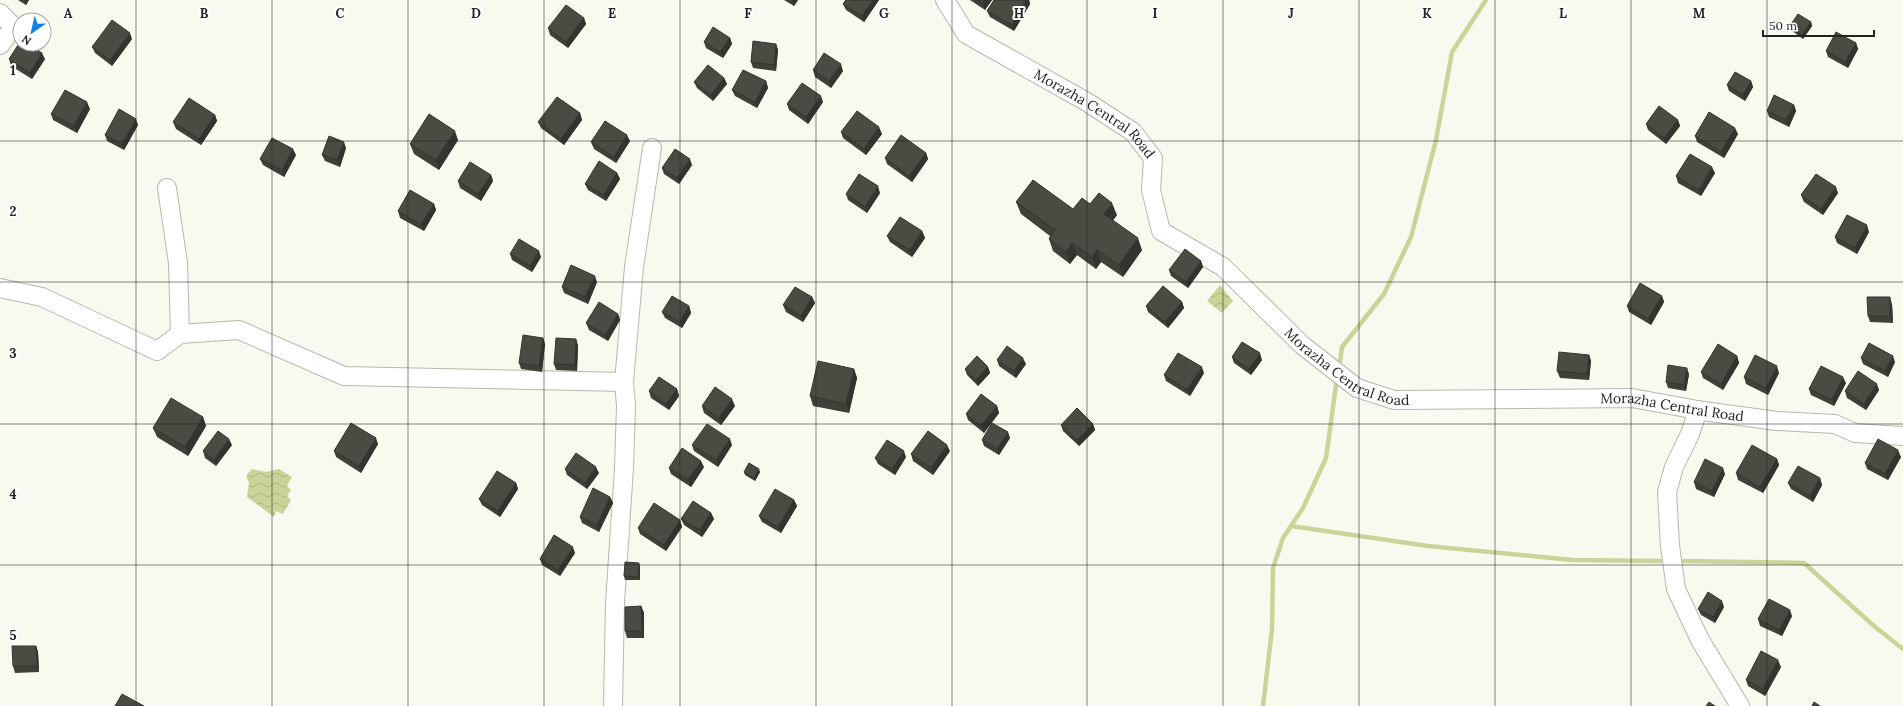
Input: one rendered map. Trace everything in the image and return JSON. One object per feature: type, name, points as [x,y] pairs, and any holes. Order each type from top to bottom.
[{"type":"street","name":"Morazha Central Road","points":[[947,2],[966,34],[1087,102],[1133,132],[1153,158],[1151,190],[1161,231],[1223,267],[1302,345],[1357,388],[1394,400],[1632,398],[1698,410],[1777,421],[1835,424],[1855,433],[1903,436]]},
{"type":"street","points":[[0,13],[14,27],[0,45]]},
{"type":"street","points":[[613,706],[615,603],[624,468],[626,406],[624,382],[634,267],[652,148]]},
{"type":"street","points":[[168,188],[178,262],[180,334]]},
{"type":"street","points":[[0,288],[42,297],[157,351],[180,334],[239,330],[344,376],[624,382]]},
{"type":"street","points":[[1698,410],[1690,434],[1674,467],[1667,492],[1670,546],[1676,589],[1700,640],[1740,706]]},
{"type":"water","points":[[1220,285],[1233,301],[1222,313],[1207,301]]},
{"type":"water","points":[[252,469],[266,472],[279,469],[292,477],[287,486],[291,490],[287,496],[291,500],[283,514],[276,511],[274,517],[247,497],[249,483],[246,476]]},
{"type":"building","points":[[846,0],[873,0],[862,16],[843,4]]},
{"type":"building","points":[[977,0],[985,0],[983,4]]},
{"type":"building","points":[[994,0],[1026,0],[1012,25],[987,11]]},
{"type":"building","points":[[566,5],[584,18],[566,42],[548,28]]},
{"type":"building","points":[[1798,14],[1811,22],[1802,35],[1789,27]]},
{"type":"building","points":[[112,20],[130,33],[110,60],[92,47]]},
{"type":"building","points":[[713,27],[730,38],[720,52],[704,42]]},
{"type":"building","points":[[1836,32],[1856,43],[1845,62],[1826,51]]},
{"type":"building","points":[[753,41],[776,44],[774,65],[751,62]]},
{"type":"building","points":[[14,52],[42,53],[30,73],[9,59]]},
{"type":"building","points":[[824,53],[841,64],[829,81],[813,70]]},
{"type":"building","points":[[708,65],[724,78],[711,95],[694,82]]},
{"type":"building","points":[[743,70],[766,81],[755,102],[732,90]]},
{"type":"building","points":[[1735,72],[1751,81],[1743,95],[1727,85]]},
{"type":"building","points":[[802,83],[821,96],[806,117],[787,104]]},
{"type":"building","points":[[65,90],[87,102],[74,126],[51,114]]},
{"type":"building","points":[[1774,95],[1794,105],[1786,120],[1767,111]]},
{"type":"building","points":[[557,97],[580,113],[561,139],[538,122]]},
{"type":"building","points":[[189,98],[215,115],[199,139],[173,122]]},
{"type":"building","points":[[1659,106],[1678,120],[1664,138],[1646,124]]},
{"type":"building","points":[[119,109],[136,119],[122,144],[105,135]]},
{"type":"building","points":[[857,111],[879,127],[864,149],[841,132]]},
{"type":"building","points":[[1709,112],[1735,128],[1721,152],[1695,136]]},
{"type":"building","points":[[429,114],[455,131],[436,160],[410,144]]},
{"type":"building","points":[[605,121],[627,135],[614,157],[591,142]]},
{"type":"building","points":[[901,135],[926,153],[909,176],[885,158]]},
{"type":"building","points":[[329,136],[344,142],[337,160],[322,155]]},
{"type":"building","points":[[272,138],[293,149],[282,170],[260,159]]},
{"type":"building","points":[[675,149],[690,159],[677,178],[662,168]]},
{"type":"building","points":[[1690,154],[1712,167],[1699,190],[1676,176]]},
{"type":"building","points":[[599,161],[617,173],[604,195],[585,184]]},
{"type":"building","points":[[470,162],[491,175],[478,194],[458,181]]},
{"type":"building","points":[[859,174],[878,186],[865,207],[846,194]]},
{"type":"building","points":[[1816,174],[1836,187],[1821,209],[1801,195]]},
{"type":"building","points":[[1033,180],[1073,209],[1082,198],[1090,204],[1099,193],[1112,203],[1104,214],[1138,238],[1119,265],[1097,250],[1092,257],[1072,243],[1066,252],[1049,239],[1055,230],[1016,202]]},
{"type":"building","points":[[410,190],[434,204],[421,225],[398,211]]},
{"type":"building","points":[[1847,215],[1867,225],[1855,248],[1835,237]]},
{"type":"building","points":[[900,217],[922,231],[910,250],[887,236]]},
{"type":"building","points":[[519,239],[539,251],[530,266],[510,254]]},
{"type":"building","points":[[1185,249],[1201,261],[1186,282],[1169,270]]},
{"type":"building","points":[[571,265],[595,276],[585,297],[562,287]]},
{"type":"building","points":[[1640,283],[1662,296],[1648,319],[1627,306]]},
{"type":"building","points":[[1163,286],[1182,302],[1165,322],[1146,306]]},
{"type":"building","points":[[795,287],[812,297],[801,316],[783,305]]},
{"type":"building","points":[[672,296],[689,306],[680,322],[662,312]]},
{"type":"building","points":[[1867,297],[1890,297],[1890,316],[1868,316]]},
{"type":"building","points":[[599,302],[618,314],[605,335],[586,323]]},
{"type":"building","points":[[523,335],[543,338],[539,366],[519,363]]},
{"type":"building","points":[[556,338],[576,339],[575,365],[554,364]]},
{"type":"building","points":[[1242,342],[1260,353],[1249,369],[1232,357]]},
{"type":"building","points":[[1869,343],[1893,356],[1885,371],[1861,358]]},
{"type":"building","points":[[1718,344],[1737,356],[1721,384],[1701,372]]},
{"type":"building","points":[[1007,346],[1023,358],[1014,371],[997,360]]},
{"type":"building","points":[[1559,352],[1589,355],[1587,374],[1557,371]]},
{"type":"building","points":[[1178,353],[1202,367],[1187,390],[1164,375]]},
{"type":"building","points":[[1755,355],[1777,366],[1766,388],[1744,377]]},
{"type":"building","points":[[977,356],[988,367],[976,380],[965,369]]},
{"type":"building","points":[[818,361],[854,369],[846,404],[810,396]]},
{"type":"building","points":[[1668,365],[1687,368],[1684,385],[1666,382]]},
{"type":"building","points":[[1821,366],[1843,377],[1832,400],[1809,389]]},
{"type":"building","points":[[1858,371],[1877,384],[1864,404],[1845,391]]},
{"type":"building","points":[[659,377],[677,389],[666,404],[649,391]]},
{"type":"building","points":[[715,387],[732,399],[719,418],[702,406]]},
{"type":"building","points":[[981,394],[997,406],[981,426],[966,414]]},
{"type":"building","points":[[171,398],[203,417],[185,447],[153,428]]},
{"type":"building","points":[[1077,408],[1093,424],[1077,440],[1061,425]]},
{"type":"building","points":[[351,423],[376,438],[359,466],[334,451]]},
{"type":"building","points":[[992,423],[1008,432],[997,449],[982,440]]},
{"type":"building","points":[[707,424],[730,439],[716,460],[692,445]]},
{"type":"building","points":[[218,431],[229,439],[214,460],[203,451]]},
{"type":"building","points":[[928,431],[947,445],[931,468],[911,454]]},
{"type":"building","points":[[1878,439],[1898,450],[1885,474],[1865,463]]},
{"type":"building","points":[[887,440],[904,451],[892,469],[875,458]]},
{"type":"building","points":[[1752,445],[1777,459],[1760,487],[1736,473]]},
{"type":"building","points":[[682,448],[701,461],[688,480],[669,468]]},
{"type":"building","points":[[576,453],[596,467],[585,483],[565,469]]},
{"type":"building","points":[[1705,459],[1723,468],[1712,491],[1694,482]]},
{"type":"building","points":[[749,463],[759,469],[754,478],[744,472]]},
{"type":"building","points":[[1798,466],[1820,478],[1810,496],[1788,483]]},
{"type":"building","points":[[497,471],[516,483],[498,511],[479,499]]},
{"type":"building","points":[[593,488],[610,497],[597,525],[580,517]]},
{"type":"building","points":[[775,489],[794,500],[778,527],[759,516]]},
{"type":"building","points":[[693,501],[711,513],[700,530],[681,519]]},
{"type":"building","points":[[654,503],[680,520],[664,545],[638,528]]},
{"type":"building","points":[[554,535],[573,547],[558,570],[540,559]]},
{"type":"building","points":[[625,562],[639,563],[638,577],[624,576]]},
{"type":"building","points":[[1708,592],[1722,601],[1713,617],[1698,609]]},
{"type":"building","points":[[1769,599],[1790,610],[1779,630],[1758,619]]},
{"type":"building","points":[[641,606],[642,631],[625,631],[625,607]]},
{"type":"building","points":[[12,646],[36,646],[37,666],[13,666]]},
{"type":"building","points":[[1761,651],[1778,660],[1763,689],[1746,680]]},
{"type":"building","points":[[122,694],[144,706],[115,706]]},
{"type":"building","points":[[1709,702],[1715,706],[1706,706]]},
{"type":"building","points":[[1814,702],[1820,706],[1812,706]]},
{"type":"waterway","points":[[1339,369],[1342,347],[1384,294],[1411,237],[1436,140],[1452,52],[1486,0]]},
{"type":"waterway","points":[[1263,706],[1272,629],[1273,568],[1283,538],[1303,508],[1326,458],[1337,378]]},
{"type":"waterway","points":[[1291,526],[1428,546],[1572,560],[1660,561]]},
{"type":"waterway","points":[[1684,561],[1804,563],[1874,626],[1903,649]]}]
